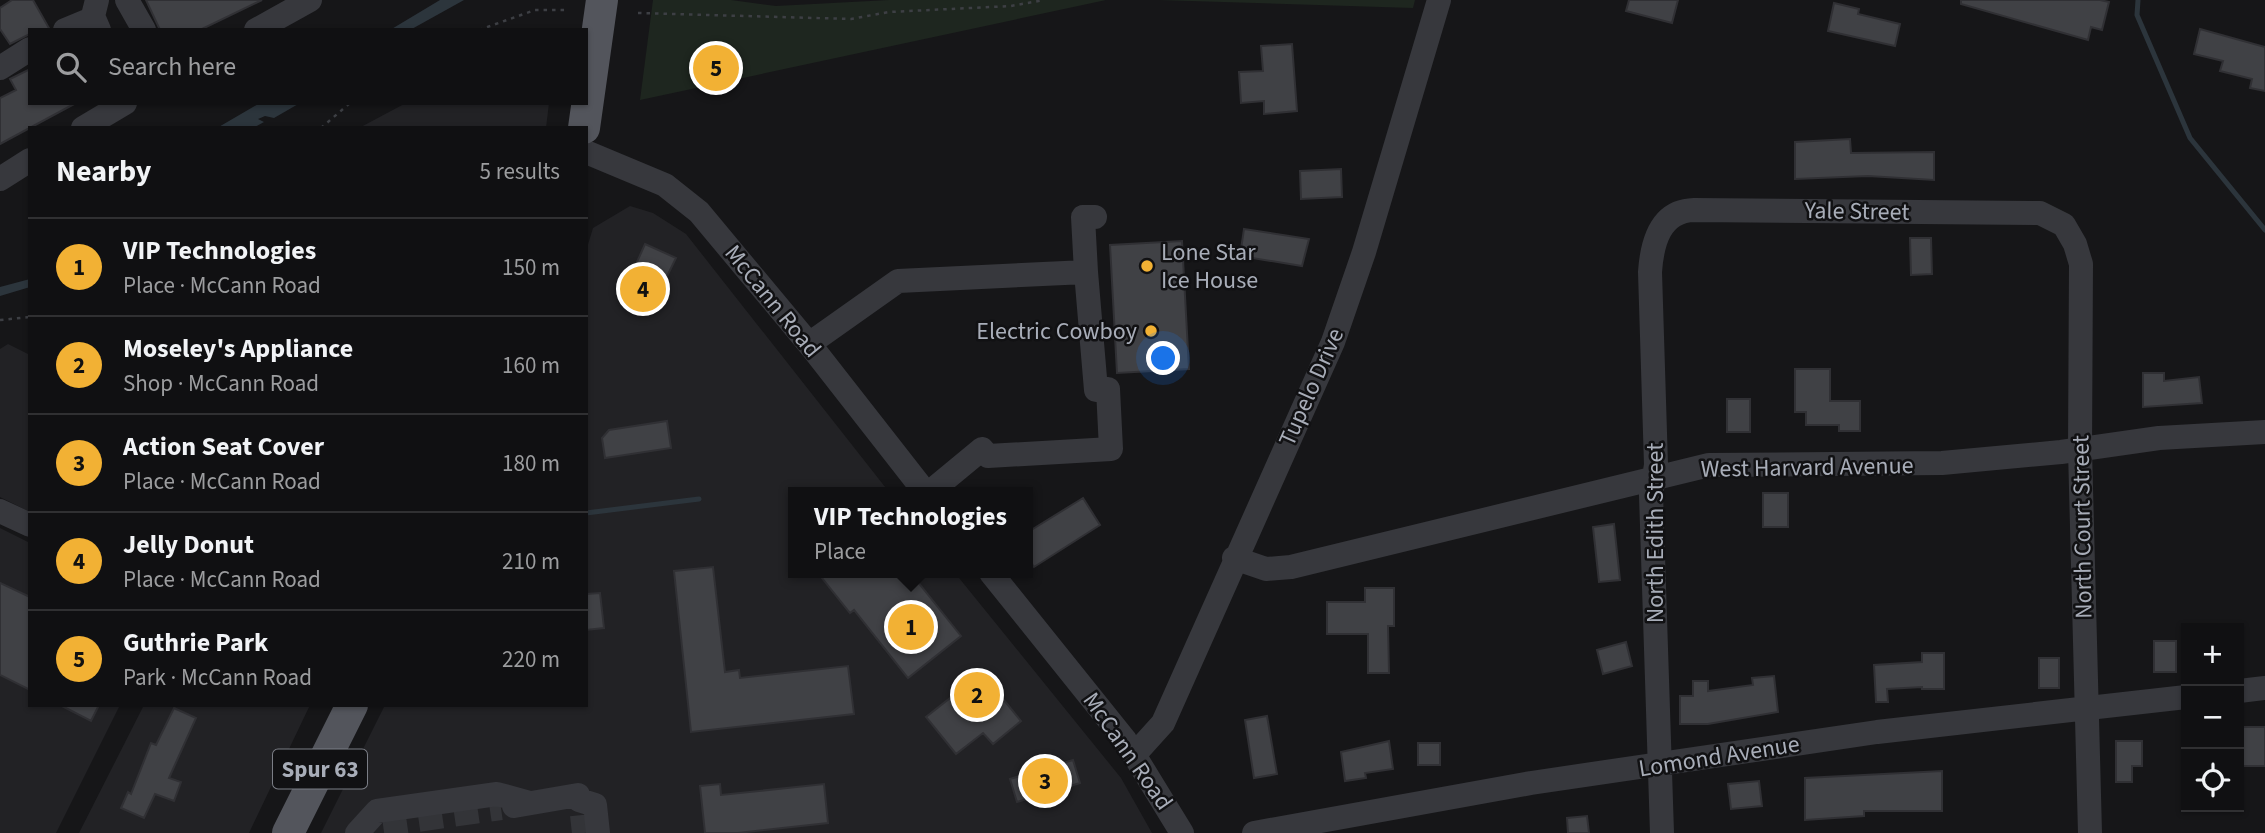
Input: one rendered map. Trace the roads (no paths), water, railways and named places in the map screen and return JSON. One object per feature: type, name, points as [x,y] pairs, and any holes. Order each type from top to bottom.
[{"type":"main road","points":[[588,100],[602,0]]},
{"type":"main road","points":[[584,126],[587,105]]},
{"type":"main road","name":"Spur 63","points":[[288,833],[351,707]]},
{"type":"street","points":[[127,0],[143,28]]},
{"type":"street","points":[[260,28],[310,0]]},
{"type":"street","name":"Tupelo Drive","points":[[1135,754],[1163,723],[1341,320],[1439,0]]},
{"type":"street","points":[[70,28],[97,16]]},
{"type":"street","points":[[0,68],[28,50]]},
{"type":"street","points":[[86,126],[122,105]]},
{"type":"street","name":"McCann Road","points":[[588,153],[665,185],[690,203],[809,344],[924,487]]},
{"type":"street","points":[[0,179],[28,161]]},
{"type":"street","name":"Yale Street","points":[[1658,235],[1670,217],[1681,211],[1694,210],[2032,213],[2047,215],[2064,225]]},
{"type":"street","points":[[934,487],[982,449],[988,456],[1111,449],[1108,389],[1096,390],[1086,272],[1083,217],[1095,217]]},
{"type":"street","name":"North Court Street","points":[[2064,225],[2080,258],[2080,450],[2090,833]]},
{"type":"street","name":"North Edith Street","points":[[1658,235],[1650,272],[1654,479],[1651,495],[1662,833]]},
{"type":"street","points":[[809,344],[898,281],[1086,272]]},
{"type":"street","name":"West Harvard Avenue","points":[[1234,558],[1266,569],[1291,567],[1720,464],[1942,463],[2080,450],[2159,438],[2265,432]]},
{"type":"street","points":[[0,510],[28,524]]},
{"type":"street","name":"McCann Road","points":[[995,578],[1135,754],[1182,833]]},
{"type":"street","points":[[2244,690],[2265,688]]},
{"type":"street","name":"Lomond Avenue","points":[[1254,833],[1531,783],[1877,732],[2181,698]]},
{"type":"street","points":[[367,829],[377,811],[497,794],[530,803]]},
{"type":"street","points":[[502,808],[578,795],[582,816]]},
{"type":"waterway","points":[[2138,0],[2137,15],[2190,138],[2265,230]]},
{"type":"waterway","points":[[588,513],[699,499]]},
{"type":"tunnel","points":[[383,825],[501,808]]},
{"type":"tunnel","points":[[582,815],[584,833]]},
{"type":"place","name":"Guthrie Park","points":[[716,68]]},
{"type":"place","name":"Lone Star Ice House","points":[[1147,266]]},
{"type":"place","name":"Jelly Donut","points":[[643,289]]},
{"type":"place","name":"Electric Cowboy","points":[[1151,331]]},
{"type":"place","name":"VIP Technologies","points":[[911,627]]},
{"type":"place","name":"Moseley's Appliance","points":[[977,695]]},
{"type":"place","name":"Action Seat Cover","points":[[1045,781]]}]
